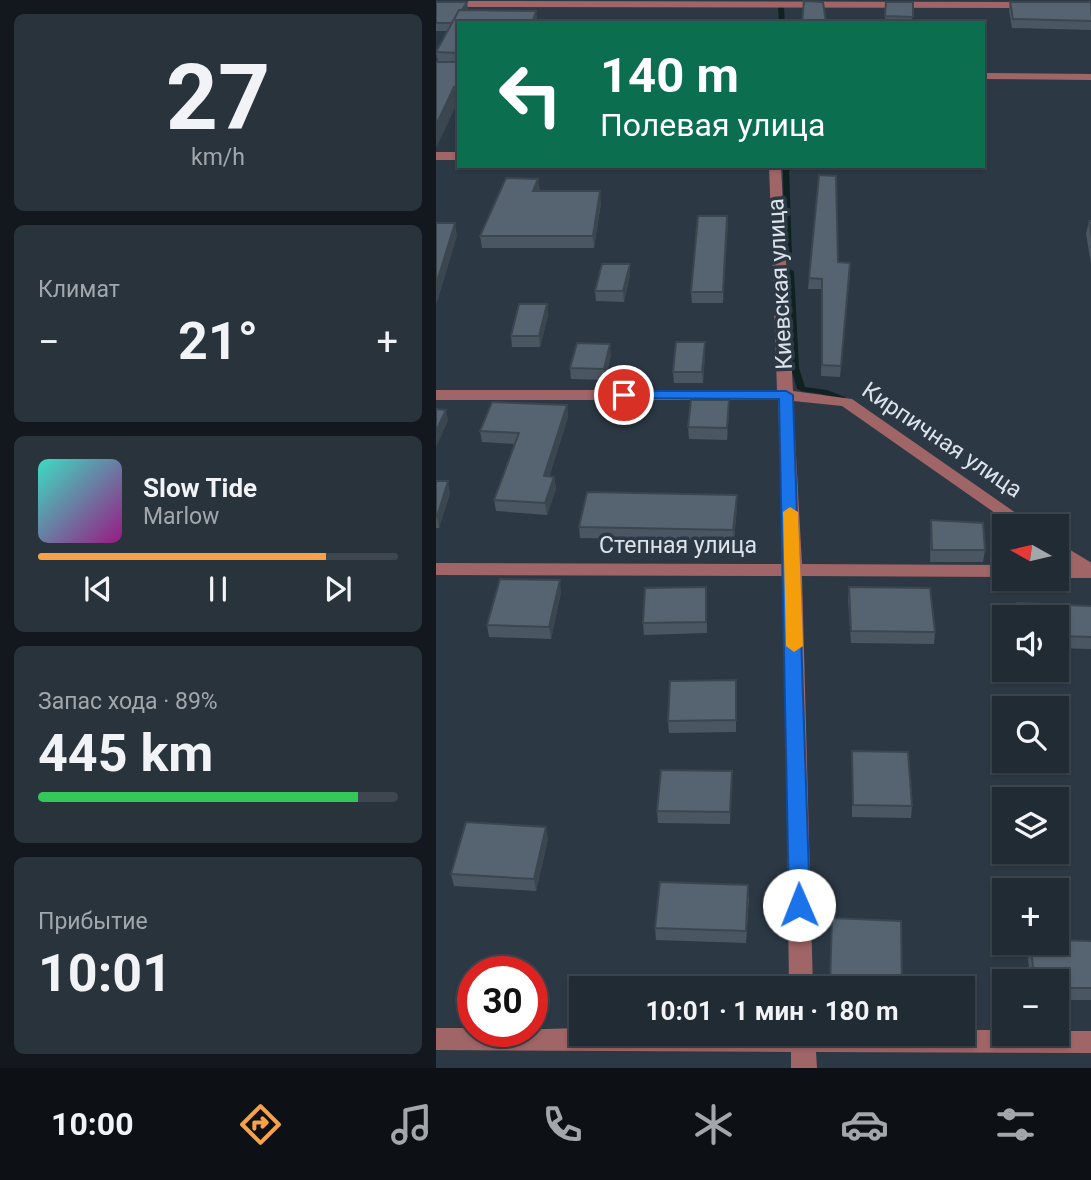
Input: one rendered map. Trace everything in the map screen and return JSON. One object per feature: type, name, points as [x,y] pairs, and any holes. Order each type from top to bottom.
[{"type":"street","points":[[436,4],[1046,5]]},
{"type":"street","points":[[985,76],[1091,77]]},
{"type":"street","points":[[436,156],[457,156]]},
{"type":"street","name":"Киевская улица","points":[[775,168],[793,569],[801,976]]},
{"type":"street","name":"Кирпичная улица","points":[[436,395],[786,395],[846,402],[1008,514]]},
{"type":"street","points":[[1070,557],[1091,572]]},
{"type":"street","name":"Степная улица","points":[[436,569],[992,572]]},
{"type":"street","points":[[1070,572],[1091,572]]},
{"type":"street","points":[[436,1039],[569,1038]]},
{"type":"street","points":[[975,1040],[1091,1042]]},
{"type":"street","points":[[803,1046],[804,1068]]},
{"type":"building","points":[[804,1],[823,2],[826,21],[802,21]]},
{"type":"building","points":[[436,2],[467,2],[452,23],[436,23]]},
{"type":"building","points":[[886,2],[913,2],[913,17],[885,16]]},
{"type":"building","points":[[1010,2],[1091,2],[1092,21],[1013,19]]},
{"type":"building","points":[[459,10],[536,11],[533,21],[457,21],[457,53],[436,52]]},
{"type":"building","points":[[436,62],[457,62],[457,87],[454,87],[436,125]]},
{"type":"building","points":[[819,175],[836,176],[838,262],[850,263],[841,366],[822,365],[822,279],[809,278]]},
{"type":"building","points":[[506,178],[538,179],[533,191],[600,191],[593,236],[480,236]]},
{"type":"building","points":[[698,216],[727,216],[723,292],[691,292]]},
{"type":"building","points":[[436,223],[455,223],[436,285]]},
{"type":"building","points":[[602,264],[630,264],[623,291],[595,291]]},
{"type":"building","points":[[519,304],[547,304],[539,336],[511,336]]},
{"type":"building","points":[[676,342],[705,342],[702,372],[673,372]]},
{"type":"building","points":[[577,343],[610,344],[604,369],[570,368]]},
{"type":"building","points":[[691,400],[729,400],[727,428],[688,427]]},
{"type":"building","points":[[492,402],[567,405],[544,476],[554,477],[545,503],[494,500],[519,433],[480,431]]},
{"type":"building","points":[[436,409],[446,410],[436,431]]},
{"type":"building","points":[[436,481],[448,481],[437,517],[436,517]]},
{"type":"building","points":[[587,492],[737,495],[733,530],[579,527]]},
{"type":"building","points":[[931,520],[983,523],[985,550],[932,550]]},
{"type":"building","points":[[500,579],[560,580],[549,627],[487,625]]},
{"type":"building","points":[[706,587],[706,622],[643,623],[645,588]]},
{"type":"building","points":[[849,587],[930,588],[935,632],[851,631]]},
{"type":"building","points":[[1017,603],[1067,605],[1017,605]]},
{"type":"building","points":[[1069,605],[1092,606],[1092,637],[1069,636]]},
{"type":"building","points":[[736,680],[736,720],[668,721],[670,681]]},
{"type":"building","points":[[852,751],[908,752],[912,806],[853,805]]},
{"type":"building","points":[[661,770],[732,771],[730,812],[657,811]]},
{"type":"building","points":[[466,822],[546,827],[534,879],[451,874]]},
{"type":"building","points":[[660,882],[748,885],[746,931],[655,928]]},
{"type":"building","points":[[832,918],[901,921],[902,976],[830,976]]},
{"type":"building","points":[[1069,940],[1092,941],[1092,988],[1069,988],[1069,969],[1033,969],[1032,955],[1069,955]]},
{"type":"waterway","points":[[781,8],[782,21]]},
{"type":"waterway","points":[[786,168],[788,255]]},
{"type":"waterway","points":[[790,271],[795,368],[801,389],[824,392],[842,399]]},
{"type":"slow traffic","points":[[790,512],[794,646]]},
{"type":"route","points":[[624,395],[786,395],[793,569],[799,905]]}]
